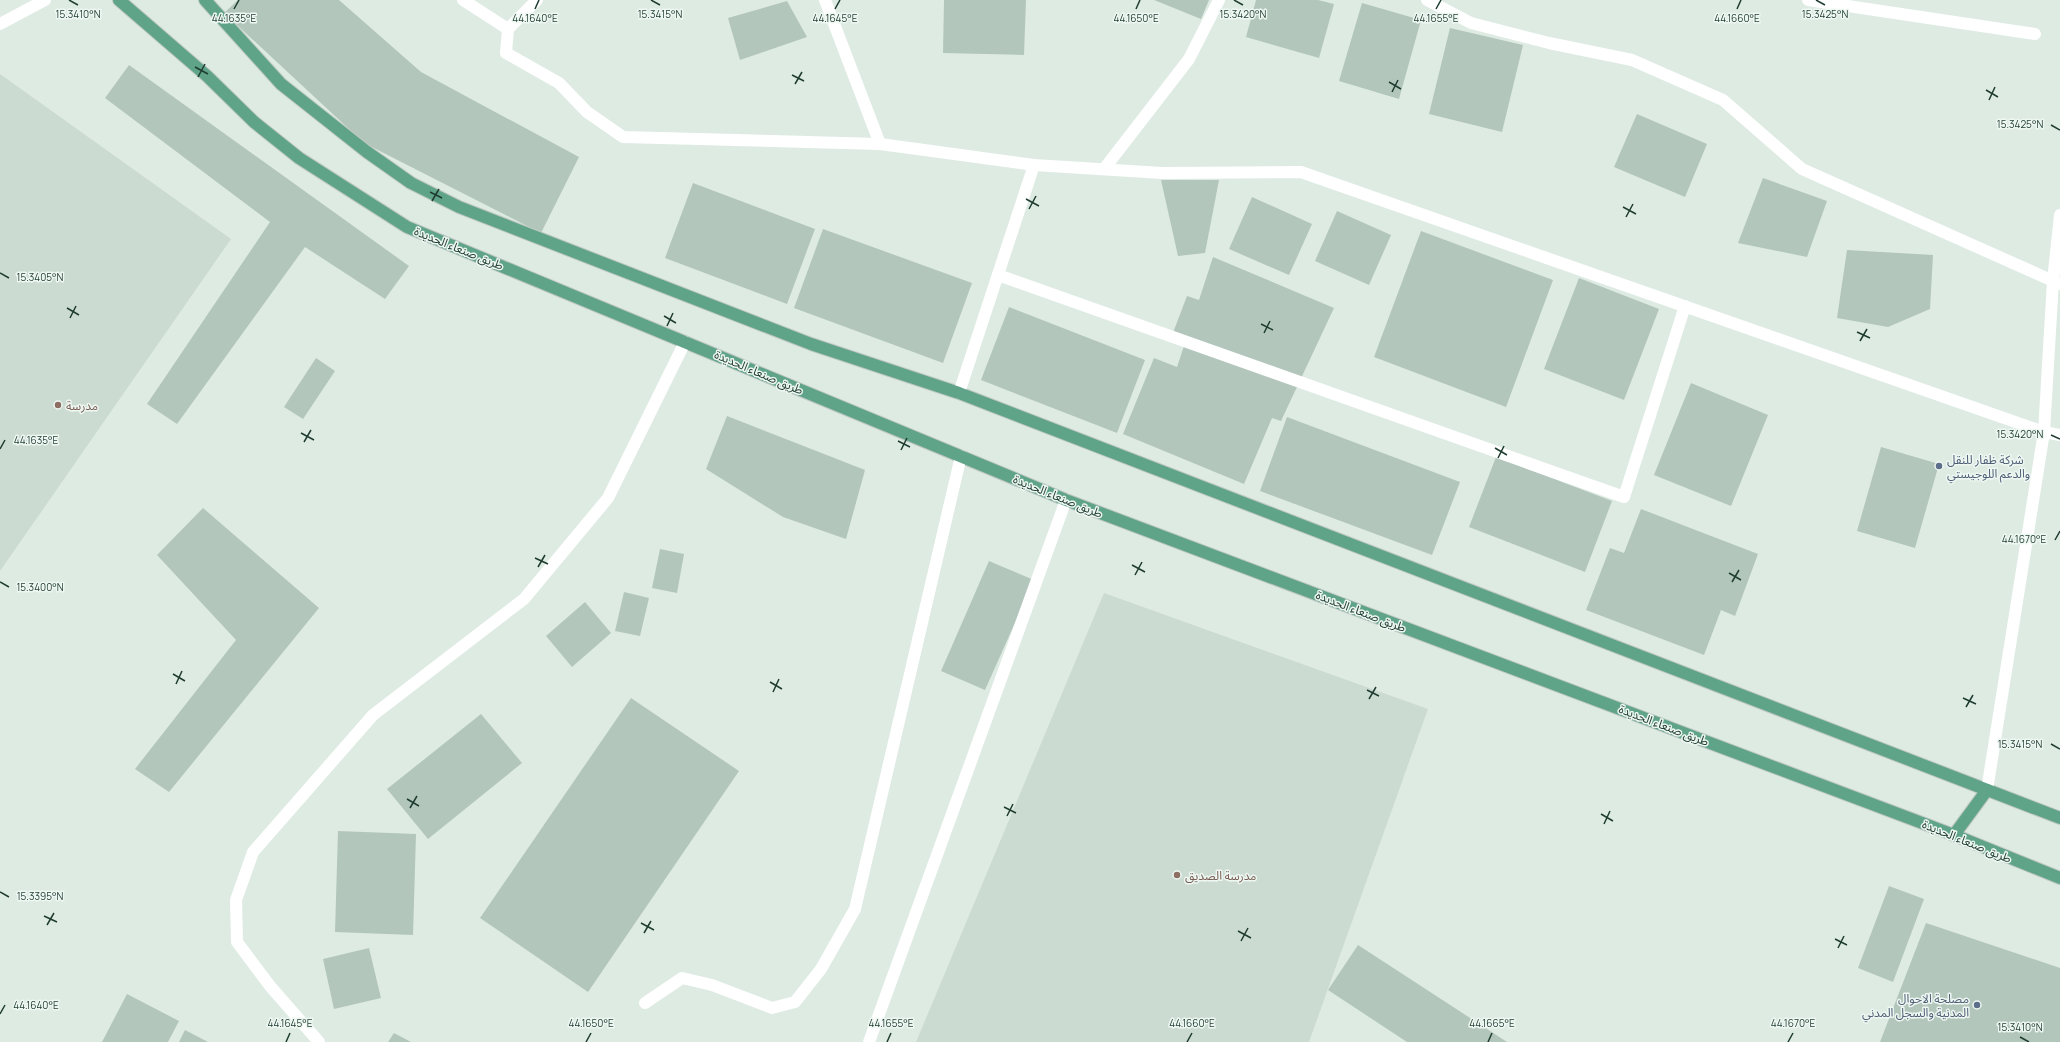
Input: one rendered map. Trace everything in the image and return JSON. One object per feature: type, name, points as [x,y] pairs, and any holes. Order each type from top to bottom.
[{"type":"main road","name":"طريق صنعاء الحديدة","points":[[119,0],[207,76],[254,122],[300,158],[407,227],[1066,500],[1954,835],[2060,878]]},
{"type":"main road","points":[[205,0],[281,84],[367,152],[411,183],[459,207],[803,341],[959,393],[2060,818]]},
{"type":"main road","points":[[1954,835],[1988,790]]},
{"type":"street","points":[[0,24],[45,0]]},
{"type":"street","points":[[463,0],[508,29]]},
{"type":"street","points":[[537,0],[508,29],[506,53],[559,84],[587,112],[623,137],[880,144],[1034,165],[1162,173],[1301,172],[2044,432],[2060,435]]},
{"type":"street","points":[[825,0],[880,144]]},
{"type":"street","points":[[1104,169],[1189,59],[1219,0]]},
{"type":"street","points":[[1426,0],[1470,23],[1549,43],[1632,60],[1723,100],[1802,169],[2057,283]]},
{"type":"street","points":[[1808,0],[2035,34]]},
{"type":"street","points":[[959,393],[1034,165]]},
{"type":"street","points":[[1988,790],[2044,432],[2057,283],[2060,215]]},
{"type":"street","points":[[998,275],[1624,497],[1685,306]]},
{"type":"street","points":[[319,1042],[270,986],[237,942],[236,900],[253,852],[373,715],[524,598],[608,498],[685,342]]},
{"type":"street","points":[[645,1003],[682,978],[712,986],[772,1008],[795,1002],[821,969],[854,909],[961,456]]},
{"type":"street","points":[[869,1042],[1066,500]]},
{"type":"shaded area","name":"مدرسة","points":[[0,74],[231,239],[0,571]]},
{"type":"shaded area","name":"مدرسة الصديق","points":[[1104,593],[1428,709],[1309,1042],[916,1042]]},
{"type":"building","points":[[238,0],[339,0],[421,72],[579,157],[541,233],[364,143],[224,13]]},
{"type":"building","points":[[944,0],[1026,0],[1024,55],[943,53]]},
{"type":"building","points":[[1154,0],[1209,0],[1201,19]]},
{"type":"building","points":[[1256,0],[1318,0],[1334,4],[1319,58],[1246,37]]},
{"type":"building","points":[[787,1],[807,37],[740,60],[728,18]]},
{"type":"building","points":[[1362,3],[1421,20],[1399,99],[1339,81]]},
{"type":"building","points":[[1450,28],[1523,45],[1502,132],[1429,114]]},
{"type":"building","points":[[129,65],[409,266],[385,299],[305,247],[177,424],[147,404],[270,222],[105,98]]},
{"type":"building","points":[[1637,114],[1707,144],[1685,197],[1614,167]]},
{"type":"building","points":[[1763,178],[1827,201],[1807,257],[1738,243]]},
{"type":"building","points":[[1161,180],[1219,180],[1205,253],[1178,256]]},
{"type":"building","points":[[693,183],[815,229],[787,304],[665,258]]},
{"type":"building","points":[[1252,197],[1312,224],[1289,275],[1229,249]]},
{"type":"building","points":[[1337,211],[1391,235],[1369,285],[1315,261]]},
{"type":"building","points":[[823,229],[972,283],[943,363],[794,308]]},
{"type":"building","points":[[1421,231],[1553,280],[1506,407],[1374,357]]},
{"type":"building","points":[[1847,250],[1933,255],[1930,309],[1888,327],[1837,318]]},
{"type":"building","points":[[1213,257],[1334,308],[1281,421],[1272,418],[1244,484],[1123,434],[1154,358],[1177,367],[1185,343],[1171,338],[1187,296],[1199,300]]},
{"type":"building","points":[[1579,278],[1659,309],[1624,400],[1544,369]]},
{"type":"building","points":[[1009,307],[1145,360],[1117,433],[981,380]]},
{"type":"building","points":[[316,358],[335,371],[303,419],[284,407]]},
{"type":"building","points":[[1691,383],[1768,415],[1731,506],[1654,475]]},
{"type":"building","points":[[727,416],[865,470],[846,539],[783,517],[706,469]]},
{"type":"building","points":[[1287,417],[1460,482],[1432,555],[1260,491]]},
{"type":"building","points":[[1881,447],[1939,464],[1915,548],[1857,531]]},
{"type":"building","points":[[1496,457],[1612,501],[1585,572],[1469,527]]},
{"type":"building","points":[[203,508],[319,608],[169,792],[135,769],[236,640],[157,555]]},
{"type":"building","points":[[1641,509],[1758,554],[1735,616],[1721,610],[1704,655],[1586,610],[1610,548],[1624,553]]},
{"type":"building","points":[[660,549],[684,554],[677,593],[652,588]]},
{"type":"building","points":[[989,561],[1034,580],[985,690],[941,671]]},
{"type":"building","points":[[624,592],[649,598],[640,636],[615,631]]},
{"type":"building","points":[[585,602],[611,633],[572,667],[546,636]]},
{"type":"building","points":[[631,698],[739,771],[588,992],[480,918]]},
{"type":"building","points":[[481,714],[522,763],[428,839],[387,789]]},
{"type":"building","points":[[338,831],[416,834],[413,935],[335,932]]},
{"type":"building","points":[[1889,886],[1924,899],[1893,982],[1858,968]]},
{"type":"building","name":"مصلحة الاحوال المدنية والسجل المدني","points":[[1926,923],[2060,968],[2060,1042],[1880,1042]]},
{"type":"building","points":[[1358,945],[1507,1042],[1407,1042],[1328,990]]},
{"type":"building","points":[[369,948],[381,998],[334,1009],[323,959]]},
{"type":"building","points":[[127,994],[179,1021],[168,1042],[102,1042]]},
{"type":"building","points":[[185,1030],[208,1042],[179,1042]]},
{"type":"building","points":[[394,1033],[411,1042],[388,1042]]},
{"type":"place","name":"مدرسة","points":[[58,405]]},
{"type":"place","name":"شركة ظفار للنقل والدعم اللوجيستي","points":[[1939,466]]},
{"type":"place","name":"مدرسة الصديق","points":[[1177,875]]},
{"type":"place","name":"مصلحة الاحوال المدنية والسجل المدني","points":[[1977,1005]]}]
